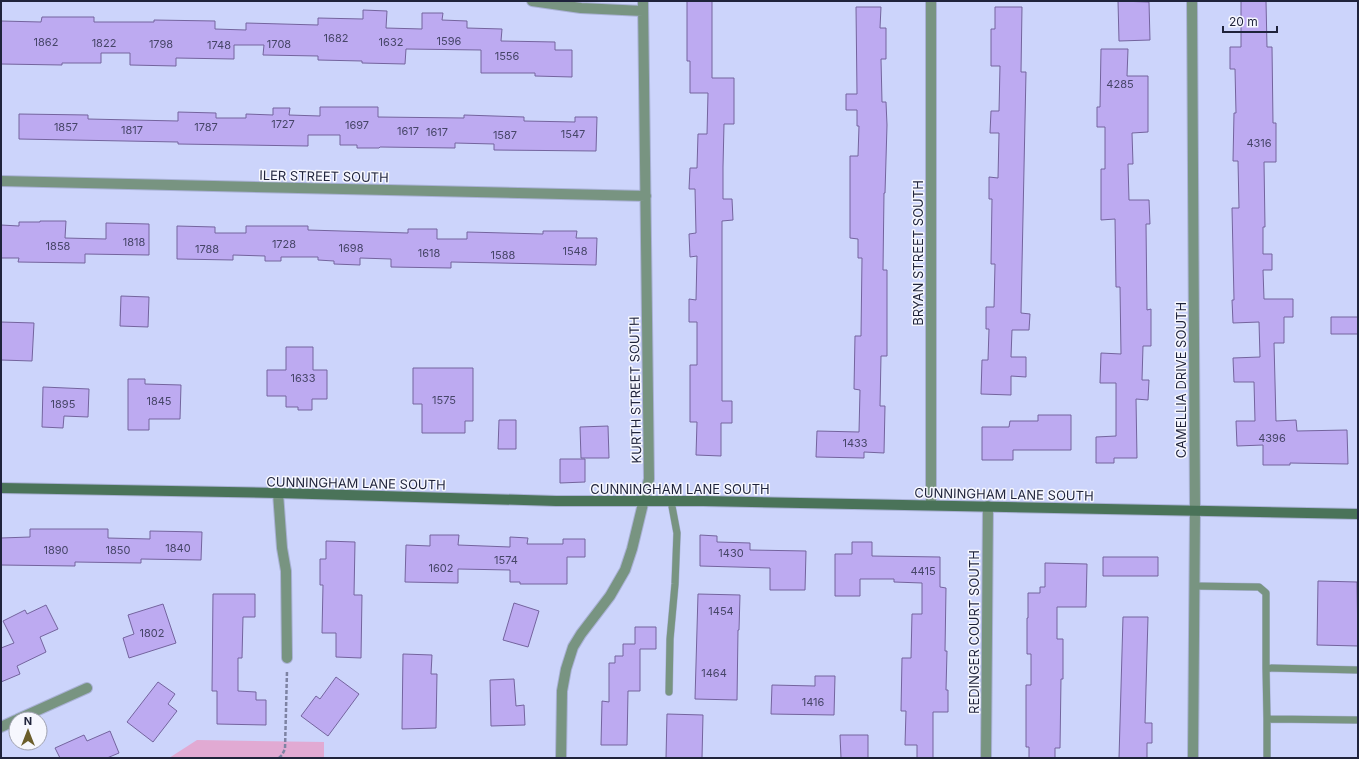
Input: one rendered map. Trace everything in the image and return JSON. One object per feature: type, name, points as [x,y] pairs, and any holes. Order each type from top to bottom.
[{"type":"street","points":[[532,1],[581,8],[643,6]]},
{"type":"street","name":"BRYAN STREET SOUTH","points":[[931,1],[931,505]]},
{"type":"street","name":"CAMELLIA DRIVE SOUTH","points":[[1192,1],[1195,510],[1193,758]]},
{"type":"street","name":"KURTH STREET SOUTH","points":[[561,758],[562,691],[566,670],[573,647],[610,596],[625,570],[632,549],[649,479],[643,6]]},
{"type":"street","name":"ILER STREET SOUTH","points":[[1,182],[646,196]]},
{"type":"street","name":"CUNNINGHAM LANE SOUTH","points":[[1,488],[278,493],[556,501],[672,501],[931,505],[1358,514]]},
{"type":"street","points":[[278,493],[282,548],[286,571],[287,658]]},
{"type":"street","name":"REDINGER COURT SOUTH","points":[[986,758],[988,506]]},
{"type":"street","points":[[37,711],[87,688]]},
{"type":"lane","points":[[669,692],[670,639],[675,584],[677,533],[672,501]]},
{"type":"lane","points":[[1194,586],[1259,587],[1266,594],[1267,758]]},
{"type":"lane","points":[[1266,668],[1358,670]]},
{"type":"lane","points":[[1267,719],[1358,720]]},
{"type":"path","points":[[279,758],[285,748],[287,658]]},
{"type":"shaded area","points":[[197,740],[324,742],[324,758],[169,758]]},
{"type":"building","points":[[687,1],[712,1],[712,78],[734,78],[734,124],[724,124],[723,167],[723,199],[732,199],[733,220],[722,221],[722,401],[732,401],[732,423],[721,423],[721,456],[696,455],[697,422],[690,422],[690,365],[697,365],[697,322],[689,322],[689,299],[696,300],[697,256],[690,257],[689,234],[696,233],[695,189],[689,189],[690,168],[697,168],[698,134],[707,134],[708,93],[690,93],[690,61],[687,61]]},
{"type":"building","points":[[1118,1],[1149,2],[1150,40],[1119,41]]},
{"type":"building","points":[[1241,1],[1266,1],[1267,47],[1272,47],[1273,123],[1276,123],[1276,162],[1264,162],[1265,227],[1263,227],[1263,254],[1272,254],[1272,270],[1263,270],[1264,299],[1293,299],[1293,317],[1284,317],[1284,343],[1274,343],[1276,421],[1296,420],[1297,431],[1347,430],[1348,464],[1290,463],[1290,465],[1263,465],[1263,445],[1237,446],[1236,421],[1255,421],[1254,382],[1234,382],[1233,358],[1260,357],[1259,322],[1233,323],[1232,208],[1239,208],[1238,161],[1233,161],[1234,113],[1236,113],[1235,69],[1230,69],[1230,47],[1241,47]]},
{"type":"building","points":[[856,7],[881,7],[880,28],[886,28],[886,59],[881,59],[882,102],[886,102],[887,125],[883,270],[887,270],[887,356],[881,356],[880,406],[885,406],[884,453],[864,452],[864,458],[816,457],[817,431],[859,432],[860,390],[854,389],[855,336],[861,336],[862,258],[858,258],[858,239],[850,238],[850,156],[858,156],[859,126],[857,126],[857,110],[846,110],[846,94],[857,94]]},
{"type":"building","points":[[995,7],[1022,7],[1021,72],[1026,72],[1021,313],[1030,314],[1029,330],[1012,330],[1011,357],[1026,357],[1026,377],[1011,376],[1011,395],[981,394],[982,360],[988,360],[989,329],[986,329],[986,307],[994,307],[995,264],[991,264],[992,199],[989,199],[989,177],[998,178],[999,133],[990,133],[991,111],[999,111],[1000,66],[991,66],[991,29],[995,29]]},
{"type":"building","points":[[363,10],[387,11],[386,28],[422,29],[422,13],[443,13],[442,20],[467,21],[467,28],[502,29],[501,41],[555,42],[555,50],[572,50],[572,77],[535,76],[535,73],[481,73],[481,50],[406,49],[405,64],[318,60],[318,56],[263,55],[264,45],[234,45],[234,59],[176,58],[176,66],[130,65],[130,53],[101,53],[101,63],[62,63],[62,65],[1,64],[1,21],[41,22],[42,17],[94,17],[94,22],[154,22],[154,20],[215,21],[215,29],[246,30],[246,23],[318,25],[318,18],[363,19]]},
{"type":"building","points":[[1101,49],[1128,49],[1127,76],[1148,76],[1148,132],[1132,133],[1133,164],[1128,164],[1129,200],[1149,200],[1150,224],[1146,224],[1147,310],[1151,309],[1151,346],[1143,346],[1142,380],[1149,380],[1148,400],[1136,399],[1137,458],[1114,458],[1114,463],[1096,463],[1096,437],[1116,436],[1116,383],[1100,383],[1101,353],[1121,354],[1120,287],[1116,287],[1115,219],[1101,220],[1101,169],[1105,169],[1105,127],[1097,127],[1097,107],[1100,107]]},
{"type":"building","points":[[320,107],[378,107],[378,117],[464,118],[464,115],[524,117],[524,121],[575,122],[575,117],[597,117],[596,151],[494,150],[494,144],[455,143],[455,148],[357,148],[357,145],[340,145],[340,135],[308,135],[308,146],[19,139],[19,114],[88,115],[88,119],[178,121],[178,112],[216,113],[216,118],[246,118],[246,114],[273,115],[273,108],[290,108],[289,115],[320,116]]},
{"type":"building","points":[[66,221],[65,238],[106,239],[106,223],[149,224],[149,255],[85,254],[85,263],[18,262],[19,258],[1,258],[1,225],[19,226],[19,222]]},
{"type":"building","points":[[177,226],[215,227],[215,233],[246,233],[246,226],[308,226],[308,230],[408,233],[408,229],[437,229],[437,239],[467,239],[467,232],[543,234],[543,231],[577,231],[576,238],[597,238],[596,265],[451,262],[451,268],[391,267],[391,259],[360,258],[360,265],[334,264],[334,261],[318,260],[318,257],[281,257],[281,261],[265,261],[265,256],[233,255],[233,260],[177,259]]},
{"type":"building","points":[[121,296],[149,297],[148,327],[120,326]]},
{"type":"building","points":[[1331,317],[1358,317],[1358,334],[1331,334]]},
{"type":"building","points":[[1,322],[34,323],[32,361],[1,360]]},
{"type":"building","points":[[286,347],[313,347],[313,370],[327,370],[327,399],[312,399],[312,410],[298,410],[298,407],[286,407],[286,396],[267,396],[267,370],[286,370]]},
{"type":"building","points":[[413,368],[473,368],[473,421],[465,421],[465,433],[422,433],[422,404],[413,404]]},
{"type":"building","points":[[128,379],[145,379],[145,384],[181,385],[180,419],[149,419],[149,430],[128,430]]},
{"type":"building","points":[[43,387],[89,389],[88,417],[64,416],[63,428],[42,427]]},
{"type":"building","points":[[1038,415],[1071,415],[1071,450],[1013,450],[1013,460],[982,460],[982,427],[1009,427],[1010,421],[1038,421]]},
{"type":"building","points":[[499,420],[516,420],[516,449],[498,449]]},
{"type":"building","points":[[608,426],[609,458],[581,458],[580,427]]},
{"type":"building","points":[[560,459],[585,459],[585,482],[560,483]]},
{"type":"building","points":[[30,529],[108,529],[108,538],[150,539],[150,531],[202,532],[201,560],[141,559],[141,563],[75,562],[75,566],[1,565],[1,538],[30,537]]},
{"type":"building","points":[[430,535],[459,535],[458,545],[510,547],[510,537],[528,538],[527,544],[563,544],[563,539],[585,539],[585,557],[567,557],[567,584],[520,584],[520,582],[510,582],[510,570],[458,569],[458,583],[405,582],[406,545],[430,546]]},
{"type":"building","points":[[700,535],[717,536],[717,542],[750,543],[750,550],[806,551],[805,590],[770,590],[770,568],[700,566]]},
{"type":"building","points":[[326,541],[355,542],[354,595],[362,595],[361,658],[336,657],[336,633],[322,633],[323,585],[320,585],[320,559],[326,559]]},
{"type":"building","points":[[852,542],[872,542],[872,556],[940,557],[940,587],[946,588],[945,651],[947,651],[946,690],[948,690],[948,712],[933,712],[933,758],[917,758],[917,745],[905,745],[906,711],[901,711],[902,658],[911,658],[912,614],[922,614],[922,583],[894,582],[894,579],[860,579],[860,596],[835,596],[835,554],[852,554]]},
{"type":"building","points":[[1103,557],[1158,557],[1158,576],[1103,576]]},
{"type":"building","points":[[1045,563],[1087,564],[1086,607],[1057,607],[1057,639],[1063,639],[1060,748],[1055,748],[1055,758],[1029,758],[1029,747],[1026,747],[1026,685],[1031,685],[1031,654],[1027,654],[1028,593],[1040,593],[1040,587],[1045,587]]},
{"type":"building","points":[[1318,581],[1357,582],[1358,646],[1317,645]]},
{"type":"building","points":[[213,594],[255,594],[255,617],[243,617],[242,658],[238,658],[238,691],[256,692],[256,700],[266,700],[266,725],[217,724],[217,691],[212,691]]},
{"type":"building","points":[[698,594],[740,595],[737,700],[695,699]]},
{"type":"building","points":[[514,603],[539,611],[528,647],[503,640]]},
{"type":"building","points":[[163,604],[176,643],[129,658],[123,638],[134,634],[128,615]]},
{"type":"building","points":[[46,605],[58,629],[40,637],[46,652],[17,666],[20,674],[1,682],[1,648],[14,643],[3,621],[25,610],[27,614]]},
{"type":"building","points":[[1123,617],[1148,617],[1145,723],[1152,723],[1152,743],[1147,743],[1147,758],[1119,758]]},
{"type":"building","points":[[635,627],[656,627],[656,649],[640,649],[640,691],[628,691],[627,745],[601,745],[602,701],[609,702],[609,663],[615,663],[615,656],[623,656],[623,644],[635,644]]},
{"type":"building","points":[[403,654],[432,655],[431,674],[437,674],[436,728],[402,729]]},
{"type":"building","points":[[815,676],[835,676],[834,715],[771,714],[772,685],[815,686]]},
{"type":"building","points":[[336,677],[359,694],[328,736],[301,716],[316,696],[320,699]]},
{"type":"building","points":[[514,679],[516,706],[524,705],[525,725],[491,726],[490,680]]},
{"type":"building","points":[[158,682],[175,694],[168,704],[177,711],[153,742],[127,722]]},
{"type":"building","points":[[667,714],[703,715],[702,758],[666,758]]},
{"type":"building","points":[[110,731],[119,753],[107,758],[60,758],[55,748],[84,735],[87,741]]},
{"type":"building","points":[[840,735],[868,735],[868,758],[841,758]]}]
